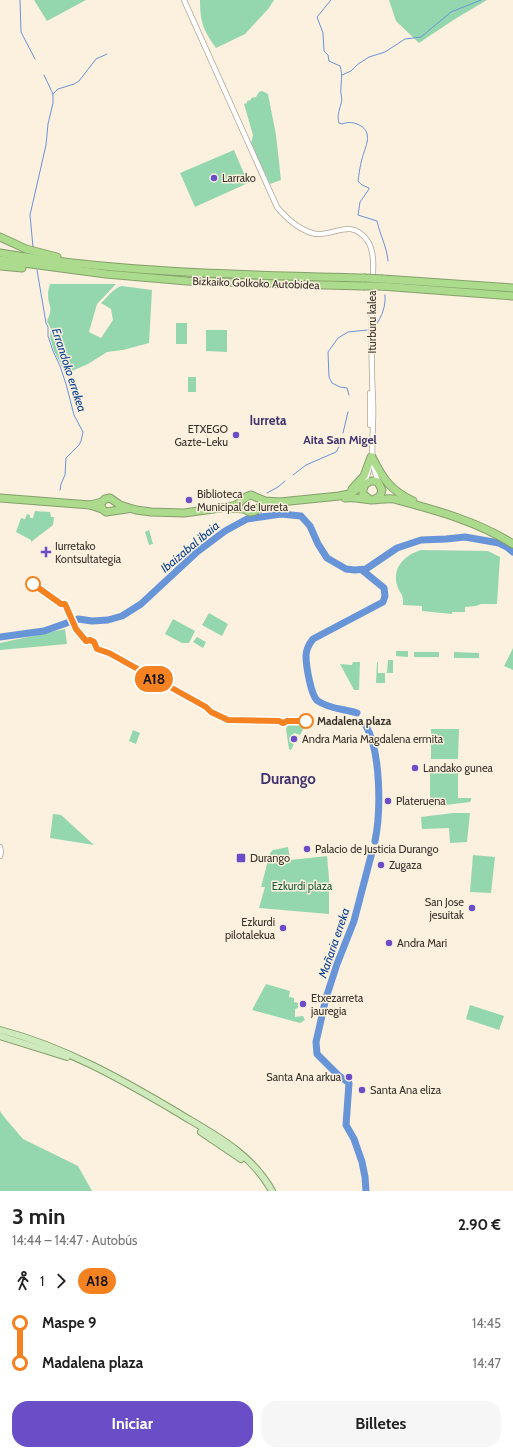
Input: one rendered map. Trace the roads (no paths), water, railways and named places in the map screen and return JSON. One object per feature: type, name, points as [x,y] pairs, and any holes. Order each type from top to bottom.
[{"type":"highway","points":[[0,237],[26,249],[80,263]]},
{"type":"highway","name":"Bizkaiko Golkoko Autobidea","points":[[0,253],[181,273],[364,278],[382,282],[513,296]]},
{"type":"highway","name":"Bizkaiko Golkoko Autobidea","points":[[0,260],[88,272],[209,282],[363,286],[382,282],[513,288]]},
{"type":"highway","points":[[0,266],[82,274],[88,272]]},
{"type":"highway","points":[[313,499],[350,491],[364,476],[372,457]]},
{"type":"highway","points":[[372,457],[379,472],[389,486],[422,507]]},
{"type":"highway","points":[[228,507],[244,509],[250,512],[255,511],[258,508],[280,502],[349,494],[371,481],[378,482],[380,486],[395,496],[422,507]]},
{"type":"highway","points":[[365,484],[363,494],[372,499],[380,496],[380,486]]},
{"type":"highway","points":[[102,505],[107,498],[129,508],[151,512],[184,513],[236,505],[251,495],[257,499],[280,502]]},
{"type":"highway","points":[[0,498],[102,505]]},
{"type":"highway","points":[[313,499],[321,501],[351,498],[394,499],[460,519],[486,529],[513,544]]},
{"type":"highway","points":[[257,499],[259,503],[258,508]]},
{"type":"highway","points":[[113,511],[115,501]]},
{"type":"highway","points":[[243,501],[244,509]]},
{"type":"highway","points":[[102,505],[106,512],[129,508]]},
{"type":"main road","points":[[0,1030],[38,1041],[74,1056],[111,1074],[164,1104],[242,1154],[255,1166],[272,1191]]},
{"type":"main road","points":[[0,1036],[67,1057],[92,1068],[127,1087],[231,1151],[250,1167],[258,1176],[267,1191]]},
{"type":"street","name":"Iturburu kalea","points":[[184,0],[277,207],[295,224],[311,232],[325,234],[345,228],[364,236],[371,247],[373,270],[372,373]]},
{"type":"street","points":[[372,373],[372,457],[374,472],[380,486]]},
{"type":"street","points":[[372,373],[369,403],[372,434]]},
{"type":"street","points":[[372,384],[369,403],[373,416]]},
{"type":"street","points":[[365,484],[372,457]]},
{"type":"street","points":[[0,847],[0,856]]},
{"type":"waterway","name":"Errandoko errekea","points":[[20,0],[21,32],[35,59]]},
{"type":"waterway","points":[[331,0],[317,17],[323,33],[324,51],[328,55],[329,61],[340,66],[341,69],[342,100],[338,116],[339,123],[357,124],[363,127],[367,135],[358,181],[369,189],[360,202],[358,215],[377,221],[388,261]]},
{"type":"waterway","points":[[342,75],[351,71],[358,64],[369,57],[385,52],[405,39],[421,37],[451,12],[481,0]]},
{"type":"waterway","points":[[53,94],[58,89],[79,81],[96,59],[107,54]]},
{"type":"waterway","name":"Errandoko errekea","points":[[33,247],[30,215],[46,145],[48,124],[53,103],[53,94],[44,75]]},
{"type":"waterway","name":"Errandoko errekea","points":[[37,270],[46,323],[48,327],[48,336],[66,384],[74,415],[83,432],[79,445],[66,458],[65,475],[60,490]]},
{"type":"waterway","points":[[376,325],[383,311],[385,295]]},
{"type":"waterway","points":[[349,395],[347,388],[340,387],[332,383],[329,377],[328,352],[338,338],[348,332],[367,330]]},
{"type":"waterway","points":[[343,433],[348,412]]},
{"type":"waterway","points":[[293,475],[306,465],[336,452],[339,447]]},
{"type":"waterway","points":[[267,493],[285,481]]},
{"type":"waterway","name":"Ibaizabal ibaia","points":[[261,512],[261,517]]},
{"type":"waterway","name":"Ibaizabal ibaia","points":[[0,637],[44,631],[78,619],[92,621],[108,620],[122,616],[141,604],[197,552],[225,531],[247,519],[281,514],[301,516],[310,526],[318,544],[327,558],[346,569],[366,569],[397,548],[421,540],[465,537],[499,543],[513,552]]},
{"type":"waterway","name":"Mañaria erreka","points":[[357,713],[327,706],[315,698],[309,680],[306,656],[308,647],[313,639],[383,602],[385,596],[384,588],[362,570]]},
{"type":"waterway","name":"Mañaria erreka","points":[[366,726],[375,751],[377,766],[379,799],[375,841]]},
{"type":"waterway","name":"Mañaria erreka","points":[[366,1191],[362,1162],[354,1139],[346,1125],[349,1083],[338,1075],[317,1054],[316,1042],[326,998],[337,964],[354,921],[372,852]]},
{"type":"place","name":"Larrako","points":[[214,178]]},
{"type":"place","name":"ETXEGO Gazte-Leku","points":[[236,435]]},
{"type":"place","name":"Biblioteca Municipal de Iurreta","points":[[189,500]]},
{"type":"place","name":"Iurretako Kontsultategia","points":[[46,552]]},
{"type":"place","name":"Madalena plaza","points":[[306,721]]},
{"type":"place","name":"Andra Maria Magdalena ermita","points":[[294,739]]},
{"type":"place","name":"Landako gunea","points":[[415,768]]},
{"type":"place","name":"Plateruena","points":[[388,801]]},
{"type":"place","name":"Palacio de Justicia Durango","points":[[307,849]]},
{"type":"place","name":"Durango","points":[[241,858]]},
{"type":"place","name":"Zugaza","points":[[381,865]]},
{"type":"place","name":"San Jose jesuitak","points":[[472,908]]},
{"type":"place","name":"Ezkurdi pilotalekua","points":[[283,928]]},
{"type":"place","name":"Andra Mari","points":[[389,943]]},
{"type":"place","name":"Etxezarreta jauregia","points":[[303,1004]]},
{"type":"place","name":"Santa Ana arkua","points":[[349,1077]]},
{"type":"place","name":"Santa Ana eliza","points":[[362,1090]]},
{"type":"district","name":"Iurreta","points":[[268,420]]},
{"type":"district","name":"Aita San Migel","points":[[340,440]]},
{"type":"district","name":"Durango","points":[[288,779]]},
{"type":"park label","name":"Ezkurdi plaza","points":[[302,886]]}]
